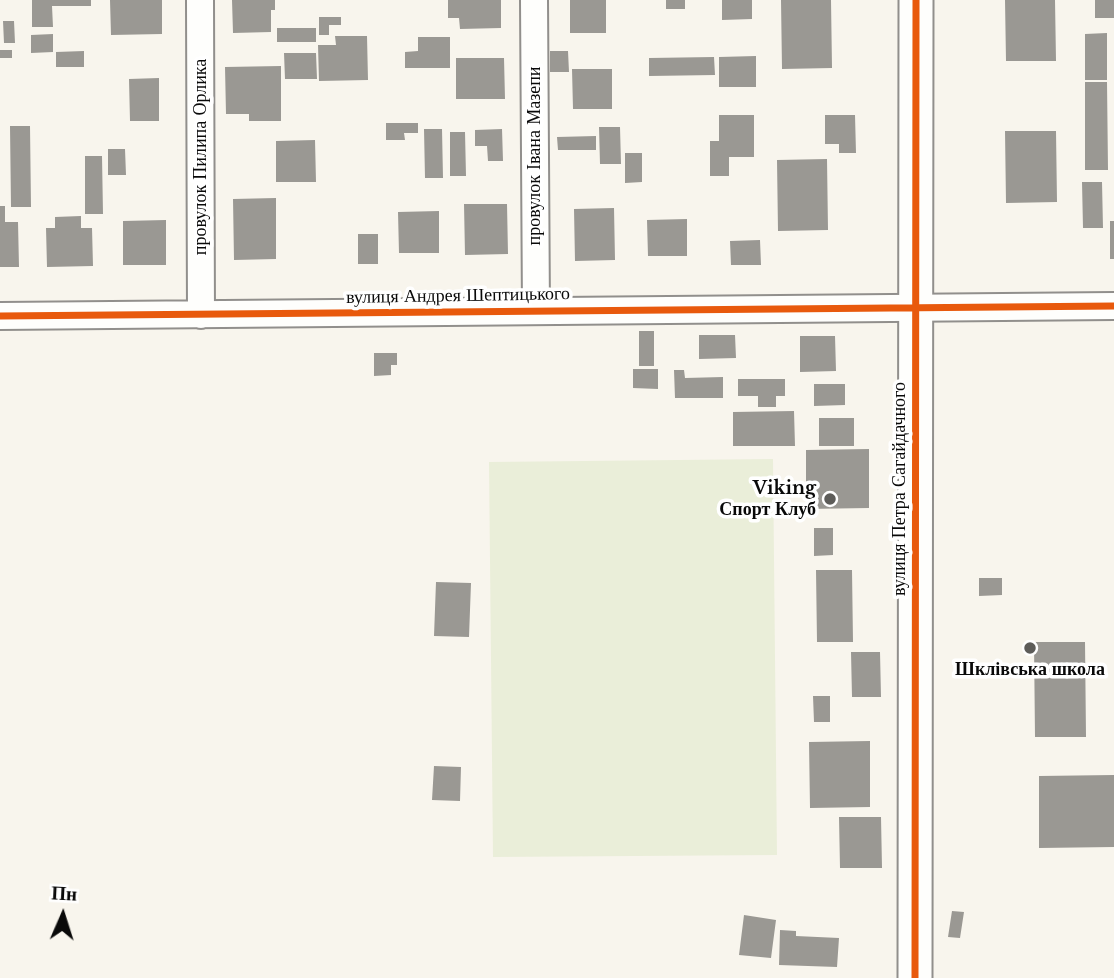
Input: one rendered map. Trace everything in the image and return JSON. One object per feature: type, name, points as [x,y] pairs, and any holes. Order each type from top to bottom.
[{"type":"street","name":"провулок Пилипа Орлика","points":[[200,0],[201,315]]},
{"type":"street","name":"провулок Івана Мазепи","points":[[534,0],[536,311]]},
{"type":"street","name":"вулиця Петра Сагайдачного","points":[[915,978],[916,0]]},
{"type":"street","name":"вулиця Андрея Шептицького","points":[[0,316],[1114,306]]},
{"type":"green space","points":[[773,459],[777,855],[493,857],[489,462]]},
{"type":"building","points":[[32,0],[91,0],[91,6],[52,6],[53,27],[32,27]]},
{"type":"building","points":[[110,0],[162,0],[162,34],[111,35]]},
{"type":"building","points":[[232,0],[275,0],[275,10],[271,10],[271,32],[233,33]]},
{"type":"building","points":[[448,0],[501,0],[501,28],[460,29],[459,18],[448,18]]},
{"type":"building","points":[[570,0],[606,0],[606,33],[570,33]]},
{"type":"building","points":[[666,0],[685,0],[685,9],[666,9]]},
{"type":"building","points":[[722,0],[752,0],[752,19],[722,20]]},
{"type":"building","points":[[781,0],[831,0],[832,68],[782,69]]},
{"type":"building","points":[[1005,0],[1055,0],[1056,61],[1006,61]]},
{"type":"building","points":[[1095,0],[1114,0],[1114,18],[1095,18]]},
{"type":"building","points":[[319,17],[341,17],[341,25],[329,25],[329,35],[319,35]]},
{"type":"building","points":[[3,21],[14,21],[15,43],[4,43]]},
{"type":"building","points":[[277,28],[316,28],[316,42],[277,42]]},
{"type":"building","points":[[1107,33],[1107,80],[1085,80],[1085,34]]},
{"type":"building","points":[[53,34],[53,52],[31,53],[31,35]]},
{"type":"building","points":[[335,36],[367,36],[368,80],[319,81],[318,45],[336,45]]},
{"type":"building","points":[[418,37],[450,37],[450,68],[405,68],[405,52],[418,51]]},
{"type":"building","points":[[0,50],[12,50],[12,58],[0,58]]},
{"type":"building","points":[[84,51],[84,67],[56,67],[56,52]]},
{"type":"building","points":[[550,51],[568,51],[569,72],[550,72]]},
{"type":"building","points":[[284,53],[316,53],[317,79],[285,79]]},
{"type":"building","points":[[756,56],[756,87],[719,87],[719,57]]},
{"type":"building","points":[[714,57],[715,75],[649,76],[649,58]]},
{"type":"building","points":[[456,58],[504,58],[505,99],[456,99]]},
{"type":"building","points":[[281,66],[281,121],[249,121],[249,114],[226,114],[225,67]]},
{"type":"building","points":[[572,69],[612,69],[612,109],[573,109]]},
{"type":"building","points":[[159,78],[159,121],[130,121],[129,79]]},
{"type":"building","points":[[1085,82],[1107,82],[1108,170],[1085,170]]},
{"type":"building","points":[[719,115],[754,115],[754,157],[729,157],[729,176],[710,176],[710,141],[719,141]]},
{"type":"building","points":[[825,115],[855,115],[856,153],[839,153],[839,144],[825,144]]},
{"type":"building","points":[[386,123],[418,123],[418,133],[404,133],[405,140],[386,140]]},
{"type":"building","points":[[10,126],[30,126],[31,207],[11,207]]},
{"type":"building","points":[[599,127],[620,127],[621,164],[600,164]]},
{"type":"building","points":[[424,129],[442,129],[443,178],[425,178]]},
{"type":"building","points":[[502,129],[503,161],[488,161],[487,146],[475,146],[475,130]]},
{"type":"building","points":[[1005,131],[1056,131],[1057,202],[1006,203]]},
{"type":"building","points":[[450,132],[465,132],[466,176],[450,176]]},
{"type":"building","points":[[596,136],[596,150],[558,150],[557,137]]},
{"type":"building","points":[[315,140],[316,182],[276,182],[276,141]]},
{"type":"building","points":[[108,149],[125,149],[126,175],[108,175]]},
{"type":"building","points":[[625,153],[642,153],[642,182],[625,183]]},
{"type":"building","points":[[85,156],[102,156],[103,214],[85,214]]},
{"type":"building","points":[[827,159],[828,230],[778,231],[777,160]]},
{"type":"building","points":[[1082,182],[1102,182],[1103,228],[1083,228]]},
{"type":"building","points":[[276,198],[276,259],[234,260],[233,199]]},
{"type":"building","points":[[464,204],[507,204],[508,254],[465,255]]},
{"type":"building","points":[[0,206],[5,206],[5,222],[18,222],[19,267],[0,267]]},
{"type":"building","points":[[614,208],[615,260],[575,261],[574,209]]},
{"type":"building","points":[[439,211],[439,253],[399,253],[398,212]]},
{"type":"building","points":[[81,216],[81,228],[92,228],[93,266],[47,267],[46,228],[55,228],[55,217]]},
{"type":"building","points":[[687,219],[687,256],[648,256],[647,220]]},
{"type":"building","points":[[166,220],[166,265],[123,265],[123,221]]},
{"type":"building","points":[[1110,221],[1114,221],[1114,259],[1110,259]]},
{"type":"building","points":[[358,234],[378,234],[378,264],[358,264]]},
{"type":"building","points":[[760,240],[761,265],[731,265],[730,241]]},
{"type":"building","points":[[639,331],[654,331],[654,366],[639,366]]},
{"type":"building","points":[[699,335],[735,335],[736,358],[699,359]]},
{"type":"building","points":[[800,336],[835,336],[836,371],[800,372]]},
{"type":"building","points":[[374,353],[397,353],[397,365],[391,365],[391,375],[374,376]]},
{"type":"building","points":[[633,369],[658,369],[658,389],[633,388]]},
{"type":"building","points":[[674,370],[684,370],[685,378],[723,377],[723,398],[675,398]]},
{"type":"building","points":[[738,379],[785,379],[785,396],[776,396],[776,407],[758,407],[758,396],[738,396]]},
{"type":"building","points":[[814,384],[845,384],[845,405],[814,406]]},
{"type":"building","points":[[794,411],[795,446],[733,446],[733,412]]},
{"type":"building","points":[[819,418],[854,418],[854,446],[819,446]]},
{"type":"building","points":[[869,449],[869,508],[806,509],[806,450]]},
{"type":"building","points":[[814,528],[833,528],[833,555],[814,556]]},
{"type":"building","points":[[816,570],[852,570],[853,642],[817,642]]},
{"type":"building","points":[[979,578],[1002,578],[1002,595],[979,596]]},
{"type":"building","points":[[436,582],[471,583],[469,637],[434,636]]},
{"type":"building","points":[[1034,642],[1085,642],[1086,737],[1035,737]]},
{"type":"building","points":[[851,652],[880,652],[881,697],[852,697]]},
{"type":"building","points":[[813,696],[830,696],[830,722],[814,722]]},
{"type":"building","points":[[870,741],[870,807],[810,808],[809,742]]},
{"type":"building","points":[[434,766],[461,767],[460,801],[432,800]]},
{"type":"building","points":[[1114,775],[1114,847],[1039,848],[1039,776]]},
{"type":"building","points":[[839,817],[881,817],[882,868],[840,868]]},
{"type":"building","points":[[952,911],[964,912],[960,938],[948,937]]},
{"type":"building","points":[[744,915],[776,920],[771,958],[739,955]]},
{"type":"building","points":[[780,930],[796,931],[796,936],[839,938],[837,967],[779,965]]},
{"type":"cycle path","points":[[915,978],[916,0]]},
{"type":"cycle path","points":[[0,316],[1114,306]]},
{"type":"place","name":"Viking Спорт Клуб","points":[[830,499]]},
{"type":"place","name":"Шклівська школа","points":[[1030,648]]}]
